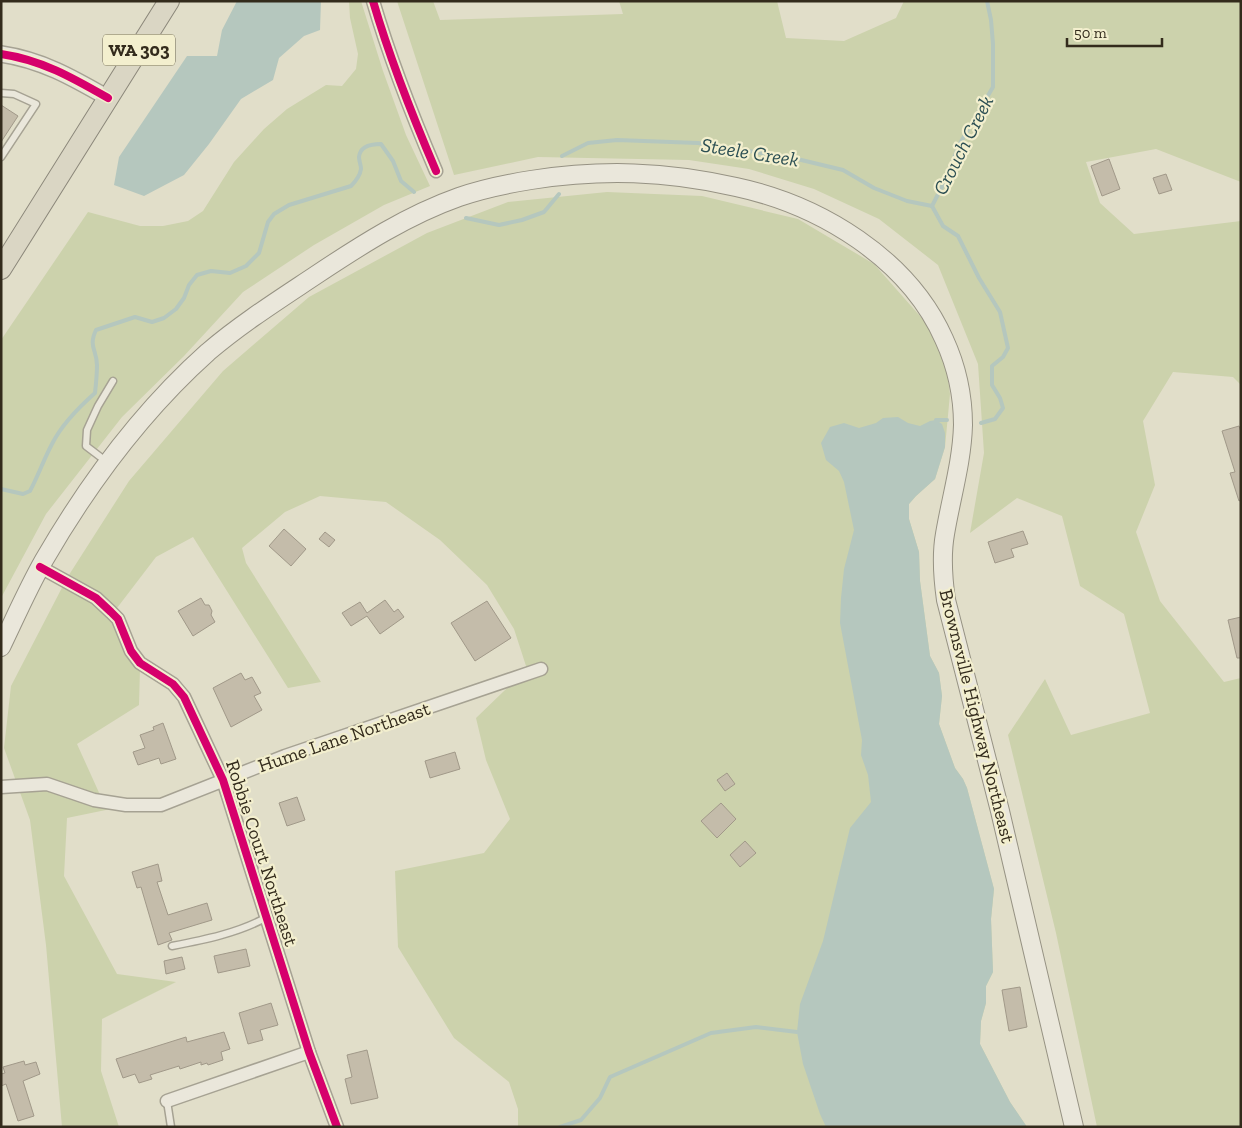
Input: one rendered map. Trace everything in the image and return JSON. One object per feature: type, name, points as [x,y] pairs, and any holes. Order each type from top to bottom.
[{"type":"highway","name":"WA 303","points":[[1,269],[169,1]]},
{"type":"main road","name":"Brownsville Highway Northeast","points":[[1,647],[40,567],[70,518],[108,463],[172,388],[190,369],[234,332],[305,282],[379,235],[429,209],[460,196],[485,189],[546,178],[597,173],[644,173],[693,178],[747,189],[774,197],[819,216],[867,246],[902,277],[925,304],[942,334],[956,374],[962,399],[963,426],[958,470],[944,537],[943,572],[946,600],[1004,830],[1074,1127]]},
{"type":"street","points":[[373,1],[388,50],[413,117],[436,170]]},
{"type":"street","points":[[1,54],[57,69],[108,98]]},
{"type":"street","name":"Robbie Court Northeast","points":[[40,567],[96,598],[118,619],[131,651],[140,663],[173,684],[184,696],[223,780],[309,1052],[337,1127]]},
{"type":"street","name":"Hume Lane Northeast","points":[[1,787],[47,784],[94,800],[126,805],[161,805],[285,756],[541,669]]},
{"type":"street","points":[[166,1101],[309,1052]]},
{"type":"lane","points":[[1,93],[14,94],[36,104],[1,157]]},
{"type":"lane","points":[[108,463],[86,446],[87,430],[98,406],[113,381]]},
{"type":"lane","points":[[172,946],[198,941],[256,923],[266,917]]},
{"type":"lane","points":[[166,1101],[171,1127]]},
{"type":"lane","points":[[328,1102],[329,1127]]},
{"type":"green space","points":[[349,1],[361,1],[406,135],[430,186],[384,205],[314,245],[243,292],[184,356],[122,417],[46,514],[1,598],[1,340],[88,212],[140,226],[163,226],[188,221],[203,211],[234,162],[264,129],[287,109],[326,85],[342,86],[356,69],[358,54],[350,18]]},
{"type":"green space","points":[[397,1],[433,1],[440,20],[623,14],[619,1],[777,1],[786,38],[844,41],[896,18],[904,1],[1241,1],[1241,182],[1156,149],[1086,162],[1100,203],[1134,234],[1241,221],[1241,385],[1233,377],[1173,372],[1143,421],[1155,485],[1136,532],[1160,601],[1224,682],[1241,678],[1241,1127],[1097,1127],[1056,933],[1008,735],[1045,679],[1071,735],[1150,713],[1124,614],[1080,586],[1062,516],[1017,498],[970,533],[984,453],[978,364],[938,265],[879,219],[814,189],[749,169],[689,160],[538,157],[454,175]]},
{"type":"green space","points":[[607,192],[702,196],[798,219],[874,264],[935,333],[947,371],[950,394],[945,447],[935,479],[909,504],[909,519],[919,552],[920,581],[930,656],[939,673],[942,696],[939,724],[955,768],[967,788],[994,889],[991,919],[993,972],[986,986],[986,1003],[981,1021],[980,1044],[1010,1102],[1027,1127],[518,1127],[518,1109],[509,1082],[454,1038],[398,947],[395,871],[484,853],[510,819],[486,760],[476,718],[527,669],[514,629],[487,585],[440,540],[386,502],[320,496],[285,512],[242,548],[246,563],[321,682],[288,688],[193,537],[156,557],[117,608],[140,669],[139,705],[77,744],[101,797],[130,805],[67,818],[64,876],[117,974],[176,982],[102,1019],[101,1071],[119,1127],[62,1127],[46,945],[30,820],[4,748],[11,686],[67,578],[129,481],[223,371],[309,297],[427,233],[508,202]]},
{"type":"shaded area","points":[[237,1],[321,1],[320,30],[304,36],[279,58],[273,80],[241,99],[184,175],[144,196],[114,185],[119,157],[187,56],[217,56],[222,30]]},
{"type":"shaded area","points":[[898,417],[908,423],[920,426],[936,420],[942,424],[945,433],[945,447],[935,479],[909,504],[909,519],[919,552],[920,581],[930,656],[939,673],[942,696],[939,724],[955,768],[967,788],[994,889],[991,919],[993,972],[986,986],[986,1003],[981,1021],[980,1044],[1010,1102],[1027,1127],[826,1127],[803,1064],[797,1032],[800,1004],[823,941],[850,828],[871,802],[868,775],[861,755],[862,740],[840,623],[844,569],[854,530],[844,482],[839,471],[826,460],[821,443],[830,427],[844,423],[859,428],[876,423],[883,418]]},
{"type":"building","points":[[1,105],[18,116],[1,142]]},
{"type":"building","points":[[1109,159],[1120,189],[1102,196],[1091,166]]},
{"type":"building","points":[[1166,174],[1172,190],[1159,194],[1153,178]]},
{"type":"building","points":[[1239,426],[1241,432],[1241,500],[1239,501],[1230,473],[1235,472],[1222,431]]},
{"type":"building","points":[[284,529],[306,549],[291,566],[269,546]]},
{"type":"building","points":[[1023,531],[1028,544],[1011,549],[1014,557],[995,563],[988,542]]},
{"type":"building","points":[[325,532],[335,540],[329,547],[319,539]]},
{"type":"building","points":[[201,598],[205,605],[209,605],[215,622],[193,636],[178,611]]},
{"type":"building","points":[[385,600],[394,612],[398,609],[404,617],[380,634],[367,616],[351,626],[342,613],[360,602],[367,613]]},
{"type":"building","points":[[487,601],[511,638],[475,661],[451,623]]},
{"type":"building","points":[[1241,617],[1241,658],[1237,658],[1228,620]]},
{"type":"building","points":[[241,673],[245,680],[252,677],[261,693],[254,696],[262,710],[231,727],[213,688]]},
{"type":"building","points":[[163,723],[176,759],[161,764],[159,758],[138,765],[133,752],[145,748],[140,735],[154,730],[153,727]]},
{"type":"building","points":[[455,752],[460,769],[430,778],[425,761]]},
{"type":"building","points":[[727,773],[735,784],[725,791],[717,780]]},
{"type":"building","points":[[297,797],[305,820],[287,826],[279,803]]},
{"type":"building","points":[[721,803],[736,819],[717,838],[701,821]]},
{"type":"building","points":[[745,841],[756,853],[740,867],[730,855]]},
{"type":"building","points":[[158,864],[162,881],[157,882],[168,915],[207,903],[212,920],[169,933],[172,940],[158,945],[141,887],[137,888],[132,872]]},
{"type":"building","points":[[246,949],[250,966],[218,973],[214,956]]},
{"type":"building","points":[[182,957],[185,969],[166,974],[164,961]]},
{"type":"building","points":[[1020,987],[1027,1027],[1009,1031],[1002,990]]},
{"type":"building","points":[[271,1003],[278,1025],[260,1030],[263,1040],[248,1044],[239,1013]]},
{"type":"building","points":[[224,1032],[230,1049],[221,1052],[223,1060],[208,1065],[207,1063],[201,1065],[201,1062],[180,1069],[179,1066],[150,1075],[152,1079],[139,1083],[135,1074],[123,1078],[116,1059],[186,1037],[187,1042]]},
{"type":"building","points":[[367,1050],[378,1098],[351,1104],[345,1079],[352,1077],[347,1055]]},
{"type":"building","points":[[24,1061],[25,1065],[36,1062],[40,1074],[23,1081],[34,1116],[18,1121],[6,1084],[1,1086],[1,1074],[5,1073],[3,1067]]},
{"type":"waterway","name":"Crouch Creek","points":[[932,206],[946,179],[959,145],[993,87],[993,44],[987,1]]},
{"type":"waterway","name":"Steele Creek","points":[[562,156],[588,143],[617,140],[698,143],[793,158],[843,170],[874,188],[907,201],[932,206]]},
{"type":"waterway","name":"Steele Creek","points":[[1,489],[23,494],[30,491],[56,437],[77,410],[95,393],[97,360],[93,341],[96,330],[135,317],[152,322],[164,318],[176,309],[184,298],[189,285],[197,275],[211,271],[230,273],[246,266],[259,253],[268,222],[274,214],[289,205],[351,186],[358,178],[360,172],[360,153],[367,146],[381,144],[393,161],[401,181],[414,192]]},
{"type":"waterway","name":"Steele Creek","points":[[466,218],[499,225],[522,220],[544,212],[559,194]]},
{"type":"waterway","name":"Crouch Creek","points":[[932,206],[943,226],[958,236],[979,278],[1000,312],[1008,348],[1003,357],[992,366],[992,385],[1000,398],[1003,408],[995,419],[981,423]]},
{"type":"waterway","name":"Crouch Creek","points":[[936,420],[947,420]]},
{"type":"waterway","points":[[560,1127],[581,1120],[600,1098],[610,1077],[711,1033],[756,1027],[797,1032]]},
{"type":"cycle path","points":[[373,1],[402,87],[436,171]]},
{"type":"cycle path","points":[[1,54],[44,65],[108,98]]},
{"type":"cycle path","points":[[40,567],[96,598],[118,619],[131,651],[140,663],[173,684],[184,697],[223,780],[309,1052],[337,1127]]}]
